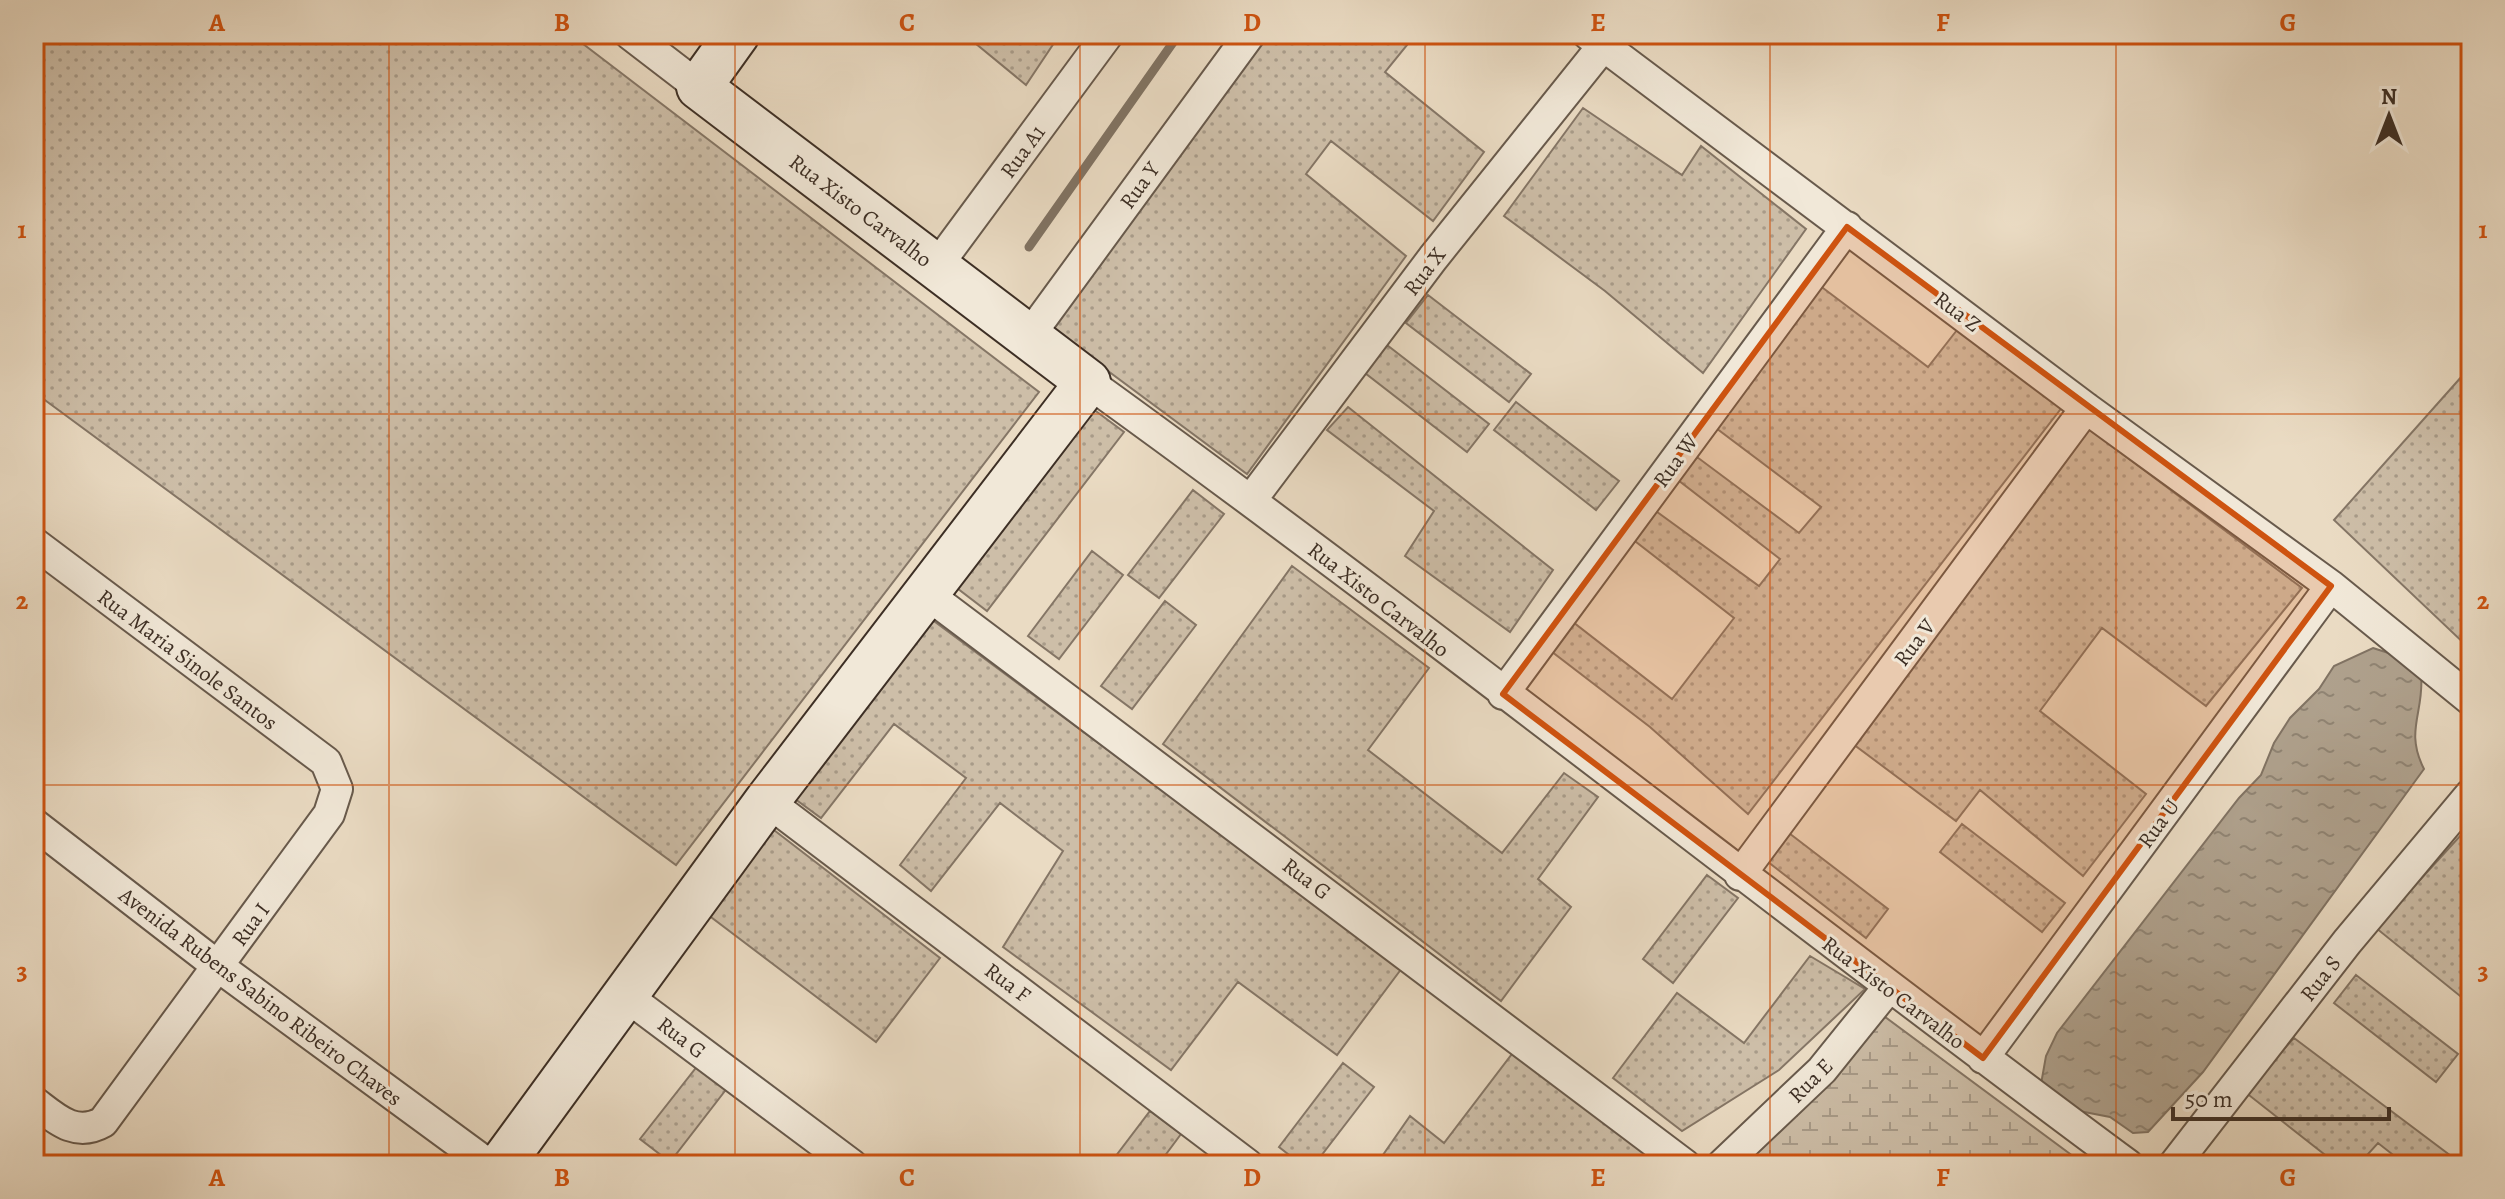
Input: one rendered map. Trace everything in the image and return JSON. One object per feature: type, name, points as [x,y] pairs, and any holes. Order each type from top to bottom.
[{"type":"street","name":"Rua Xisto Carvalho","points":[[630,34],[1088,382],[1251,500],[1888,988],[2128,1165]]},
{"type":"street","points":[[699,87],[737,34]]},
{"type":"street","name":"Rua A1","points":[[936,267],[1108,34]]},
{"type":"street","name":"Rua Y","points":[[1029,336],[1250,34]]},
{"type":"street","name":"Rua Z","points":[[1595,40],[2086,408],[2341,594],[2471,700]]},
{"type":"street","name":"Rua X","points":[[1251,500],[1595,40]]},
{"type":"street","name":"Rua W","points":[[1503,694],[1847,227]]},
{"type":"street","points":[[501,1165],[767,801],[1088,382]]},
{"type":"street","name":"Rua V","points":[[1740,875],[2086,408]]},
{"type":"street","name":"Rua Maria Sinole Santos","points":[[34,543],[326,762],[336,778]]},
{"type":"street","name":"Rua G","points":[[927,594],[1685,1165]]},
{"type":"street","name":"Rua U","points":[[1983,1058],[2341,594]]},
{"type":"street","name":"Rua I","points":[[34,1102],[66,1125],[83,1129],[103,1122],[334,806],[336,778]]},
{"type":"street","name":"Rua S","points":[[2174,1165],[2347,942],[2471,794]]},
{"type":"street","name":"Rua F","points":[[767,801],[1248,1165]]},
{"type":"street","name":"Avenida Rubens Sabino Ribeiro Chaves","points":[[34,824],[219,967],[489,1165]]},
{"type":"street","name":"Rua E","points":[[1722,1165],[1822,1070],[1888,988]]},
{"type":"street","name":"Rua G","points":[[626,996],[852,1165]]},
{"type":"highlighted area","points":[[1847,227],[2331,586],[1983,1058],[1503,694]]},
{"type":"green space","points":[[34,34],[570,34],[1039,392],[676,865],[34,392]]},
{"type":"green space","points":[[964,34],[1060,34],[1026,85]]},
{"type":"green space","points":[[1261,34],[1416,34],[1385,72],[1484,152],[1433,221],[1331,141],[1306,174],[1406,256],[1247,474],[1046,325]]},
{"type":"green space","points":[[1583,108],[1682,175],[1701,146],[1806,229],[1703,373],[1605,291],[1504,216]]},
{"type":"green space","points":[[1819,285],[1928,367],[1957,330],[2063,406],[1748,814],[1650,727],[1547,648],[1569,619],[1672,699],[1734,618],[1631,538],[1653,509],[1759,586],[1780,559],[1678,480],[1697,457],[1799,533],[1821,507],[1716,428]]},
{"type":"green space","points":[[1428,295],[1531,374],[1509,402],[1406,323]]},
{"type":"green space","points":[[1387,345],[1489,424],[1467,452],[1365,373]]},
{"type":"green space","points":[[2471,366],[2471,650],[2334,520]]},
{"type":"green space","points":[[1516,402],[1619,481],[1596,510],[1494,430]]},
{"type":"green space","points":[[1089,406],[1124,432],[987,611],[953,585]]},
{"type":"green space","points":[[1348,407],[1553,570],[1510,632],[1405,556],[1434,511],[1327,430]]},
{"type":"green space","points":[[2089,429],[2302,588],[2206,706],[2102,628],[2040,711],[2146,794],[2083,876],[1980,790],[1956,821],[1849,741]]},
{"type":"green space","points":[[1193,490],[1224,514],[1159,598],[1128,575]]},
{"type":"green space","points":[[1092,551],[1123,575],[1059,659],[1028,636]]},
{"type":"green space","points":[[1292,566],[1429,668],[1368,750],[1502,853],[1564,773],[1598,797],[1538,879],[1571,907],[1501,1001],[1163,744]]},
{"type":"green space","points":[[1165,601],[1196,625],[1132,709],[1101,686]]},
{"type":"green space","points":[[923,613],[1402,968],[1337,1055],[1238,982],[1171,1070],[1003,947],[1063,851],[1000,803],[931,891],[900,865],[966,778],[894,724],[821,818],[787,793]]},
{"type":"green space","points":[[1962,824],[2065,903],[2042,932],[1940,852]]},
{"type":"green space","points":[[2471,824],[2471,1003],[2470,1004],[2376,928]]},
{"type":"green space","points":[[770,827],[940,958],[876,1042],[703,911]]},
{"type":"green space","points":[[1785,830],[1888,909],[1866,938],[1763,858]]},
{"type":"green space","points":[[1707,875],[1738,898],[1673,983],[1643,959]]},
{"type":"green space","points":[[1810,956],[1865,989],[1779,1070],[1682,1131],[1613,1078],[1677,993],[1744,1043]]},
{"type":"green space","points":[[2356,975],[2458,1054],[2436,1082],[2334,1003]]},
{"type":"green space","points":[[1873,1008],[2085,1165],[1722,1165]]},
{"type":"green space","points":[[2294,1038],[2463,1165],[2406,1165],[2378,1143],[2358,1165],[2338,1165],[2245,1092]]},
{"type":"green space","points":[[1512,1054],[1654,1158],[1651,1165],[1376,1165],[1410,1116],[1444,1143]]},
{"type":"green space","points":[[1343,1063],[1374,1087],[1314,1165],[1302,1165],[1279,1147]]},
{"type":"green space","points":[[699,1064],[728,1087],[670,1162],[640,1139]]},
{"type":"green space","points":[[1150,1111],[1181,1134],[1158,1165],[1109,1165]]},
{"type":"water","points":[[2373,648],[2404,658],[2421,673],[2415,732],[2418,755],[2424,769],[2203,1072],[2148,1132],[2133,1133],[2110,1117],[2074,1110],[2041,1084],[2046,1056],[2057,1033],[2239,798],[2261,775],[2274,743],[2290,718],[2319,689],[2334,666]]},
{"type":"waterway","points":[[1029,247],[1179,34]]}]
